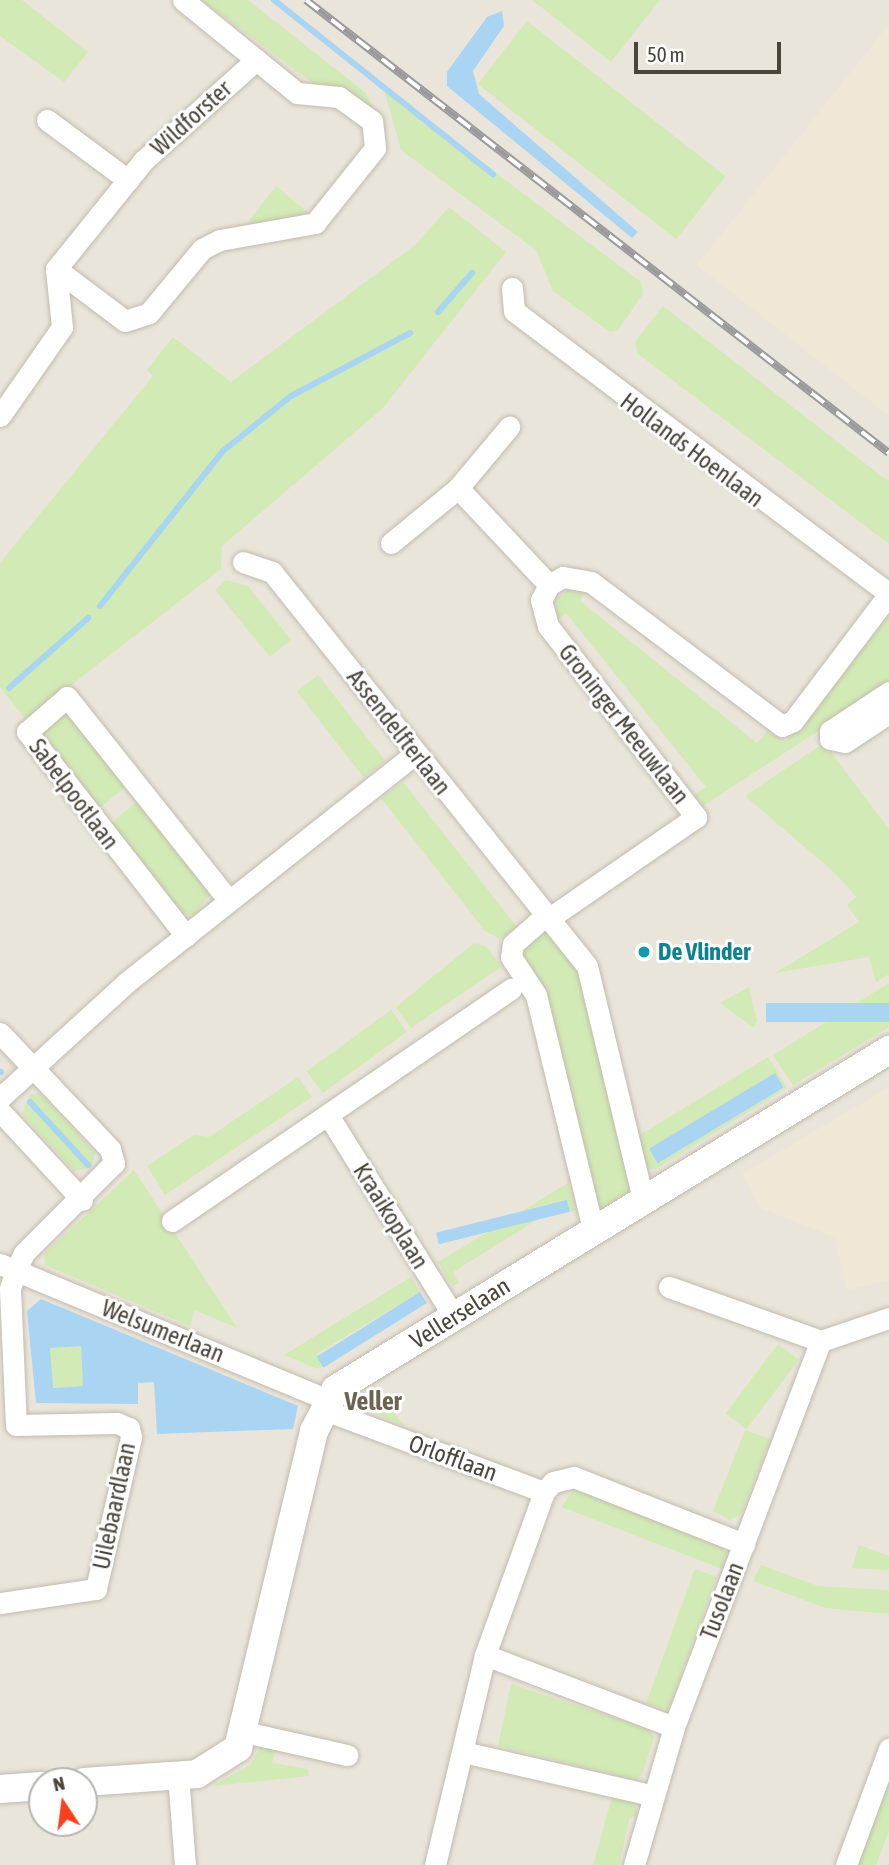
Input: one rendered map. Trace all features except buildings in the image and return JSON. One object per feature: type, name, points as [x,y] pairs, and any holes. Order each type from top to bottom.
[{"type":"street","name":"Wildforster","points":[[183,0],[297,93],[339,97],[375,128],[372,155],[315,223],[220,240],[202,249],[149,313],[125,321],[56,269],[128,180],[256,60]]},
{"type":"street","points":[[47,120],[128,180]]},
{"type":"street","points":[[0,416],[62,327],[56,269]]},
{"type":"street","name":"Hollands Hoenlaan","points":[[512,288],[514,311],[888,596]]},
{"type":"street","points":[[391,543],[458,488],[509,428]]},
{"type":"street","points":[[458,488],[549,585],[563,577],[591,582],[782,726],[793,721],[888,596]]},
{"type":"street","name":"Assendelfterlaan","points":[[243,562],[271,572],[587,966],[643,1199]]},
{"type":"street","name":"Groninger Meeuwlaan","points":[[548,917],[696,817],[548,626],[541,600],[549,585]]},
{"type":"street","points":[[889,692],[830,731],[830,739],[845,742],[889,713]]},
{"type":"street","name":"Sabelpootlaan","points":[[186,936],[27,732],[67,698],[229,901]]},
{"type":"street","points":[[0,1098],[186,936],[415,754]]},
{"type":"street","points":[[548,917],[513,944],[511,957],[537,995],[593,1229]]},
{"type":"street","points":[[172,1221],[511,989]]},
{"type":"street","points":[[0,1033],[110,1150],[114,1163],[82,1200],[8,1267]]},
{"type":"street","name":"Vellerselaan","points":[[324,1404],[593,1229],[889,1050]]},
{"type":"street","points":[[0,1111],[82,1200]]},
{"type":"street","name":"Kraaikoplaan","points":[[328,1115],[454,1317]]},
{"type":"street","name":"Uilebaardlaan","points":[[0,1604],[96,1590],[130,1444],[129,1428],[117,1423],[8,1430],[8,1267]]},
{"type":"street","name":"Welsumerlaan","points":[[8,1267],[324,1404]]},
{"type":"street","points":[[669,1287],[821,1341],[889,1318]]},
{"type":"street","name":"Tusolaan","points":[[634,1865],[650,1795],[674,1727],[821,1341]]},
{"type":"street","points":[[98,1781],[178,1775],[226,1761],[245,1732],[324,1404]]},
{"type":"street","name":"Orlofflaan","points":[[324,1404],[544,1492]]},
{"type":"street","points":[[435,1865],[485,1655],[544,1492],[553,1482],[575,1477],[744,1544]]},
{"type":"street","points":[[485,1655],[674,1727]]},
{"type":"street","points":[[245,1732],[347,1755]]},
{"type":"street","points":[[846,1865],[889,1749]]},
{"type":"street","points":[[463,1752],[650,1795]]},
{"type":"street","points":[[178,1775],[185,1865]]},
{"type":"street","points":[[0,1789],[28,1787]]},
{"type":"shaded area","points":[[0,0],[889,0],[889,1865],[0,1865]]},
{"type":"shaded area","points":[[889,24],[889,416],[697,265]]},
{"type":"shaded area","points":[[889,1087],[889,1280],[847,1290],[835,1237],[760,1208],[742,1174]]},
{"type":"green space","points":[[0,0],[22,0],[88,52],[64,82],[0,36]]},
{"type":"green space","points":[[202,0],[248,0],[366,93],[378,119],[318,87]]},
{"type":"green space","points":[[532,0],[660,0],[611,62]]},
{"type":"green space","points":[[527,21],[726,176],[676,239],[478,84]]},
{"type":"green space","points":[[384,89],[641,282],[643,294],[618,330],[610,332],[553,291],[536,250],[401,150]]},
{"type":"green space","points":[[276,186],[312,216],[258,231],[248,222]]},
{"type":"green space","points":[[449,207],[506,252],[383,408],[222,546],[221,569],[26,720],[0,687],[0,563],[153,376],[147,370],[173,337],[231,382],[415,245]]},
{"type":"green space","points":[[663,306],[889,482],[889,544],[638,354],[635,342]]},
{"type":"green space","points":[[226,580],[248,586],[291,640],[270,657],[215,590]]},
{"type":"green space","points":[[570,589],[585,591],[580,601],[757,743],[767,731],[786,741],[889,616],[889,685],[703,806],[694,795],[706,787],[566,613],[558,621],[555,599]]},
{"type":"green space","points":[[318,675],[385,761],[364,778],[297,692]]},
{"type":"green space","points":[[73,713],[129,784],[97,810],[40,740],[40,731],[58,714]]},
{"type":"green space","points":[[824,743],[889,829],[889,974],[876,982],[869,957],[775,973],[859,922],[847,905],[856,897],[836,874],[745,796]]},
{"type":"green space","points":[[403,782],[517,927],[500,939],[485,931],[381,798]]},
{"type":"green space","points":[[139,800],[210,894],[195,914],[180,914],[110,824]]},
{"type":"green space","points":[[546,930],[581,969],[633,1189],[599,1210],[520,960],[520,949]]},
{"type":"green space","points":[[474,943],[486,946],[501,967],[411,1028],[396,1007]]},
{"type":"green space","points":[[889,983],[889,1027],[793,1085],[773,1055]]},
{"type":"green space","points":[[749,987],[757,1021],[754,1028],[720,1003]]},
{"type":"green space","points":[[391,1010],[407,1032],[323,1093],[307,1071]]},
{"type":"green space","points":[[768,1057],[787,1088],[654,1170],[645,1165],[638,1136]],"holes":[[[775,1073],[784,1088],[658,1163],[650,1149]]]},
{"type":"green space","points":[[298,1077],[312,1097],[165,1195],[147,1166],[194,1135],[209,1137]]},
{"type":"green space","points":[[30,1094],[41,1094],[95,1153],[92,1167],[74,1171],[22,1114]]},
{"type":"green space","points":[[134,1170],[237,1328],[195,1310],[190,1326],[45,1265],[44,1254]]},
{"type":"green space","points":[[568,1183],[576,1210],[570,1212],[567,1201],[453,1272],[459,1283],[452,1286],[438,1262]]},
{"type":"green space","points":[[411,1277],[420,1292],[316,1354],[328,1362],[318,1369],[284,1355]]},
{"type":"green space","points":[[778,1344],[799,1360],[746,1429],[726,1413]]},
{"type":"green space","points":[[81,1346],[83,1386],[52,1388],[50,1348]]},
{"type":"green space","points":[[374,1385],[404,1426],[364,1408]]},
{"type":"green space","points":[[745,1430],[770,1439],[741,1514],[730,1520],[713,1511]]},
{"type":"green space","points":[[574,1489],[720,1545],[728,1555],[722,1569],[562,1507]]},
{"type":"green space","points":[[859,1545],[889,1556],[889,1570],[852,1568]]},
{"type":"green space","points":[[761,1565],[818,1586],[889,1590],[889,1614],[826,1608],[753,1581]]},
{"type":"green space","points":[[695,1569],[717,1577],[668,1710],[646,1702]]},
{"type":"green space","points":[[511,1684],[648,1729],[654,1737],[642,1775],[636,1780],[498,1746]]},
{"type":"green space","points":[[261,1746],[276,1748],[272,1763],[308,1769],[309,1776],[212,1786],[250,1765]]},
{"type":"green space","points":[[889,1772],[889,1831],[876,1865],[854,1865]]},
{"type":"green space","points":[[613,1794],[634,1800],[638,1816],[630,1817],[619,1865],[593,1865]]},
{"type":"water","points":[[502,11],[504,26],[473,71],[479,94],[638,232],[632,238],[447,86],[447,72],[487,17]]},
{"type":"water","points":[[766,1003],[889,1003],[889,1022],[766,1022]]},
{"type":"water","points":[[775,1073],[784,1088],[658,1163],[649,1149]]},
{"type":"water","points":[[567,1200],[570,1212],[439,1244],[436,1233]]},
{"type":"water","points":[[420,1292],[427,1303],[323,1368],[317,1357]]},
{"type":"water","points":[[41,1299],[298,1406],[293,1429],[157,1434],[154,1382],[138,1383],[138,1404],[36,1403],[27,1311]],"holes":[[[81,1346],[83,1386],[53,1388],[50,1348]]]},
{"type":"waterway","points":[[274,0],[493,174]]},
{"type":"waterway","points":[[438,312],[472,273]]},
{"type":"waterway","points":[[100,606],[223,451],[291,396],[410,333]]},
{"type":"waterway","points":[[9,688],[88,618]]},
{"type":"waterway","points":[[30,1102],[88,1165]]},
{"type":"railway","points":[[306,0],[889,453]]},
{"type":"place","name":"De Vlinder","points":[[644,952]]},
{"type":"district","name":"Veller","points":[[373,1402]]}]
